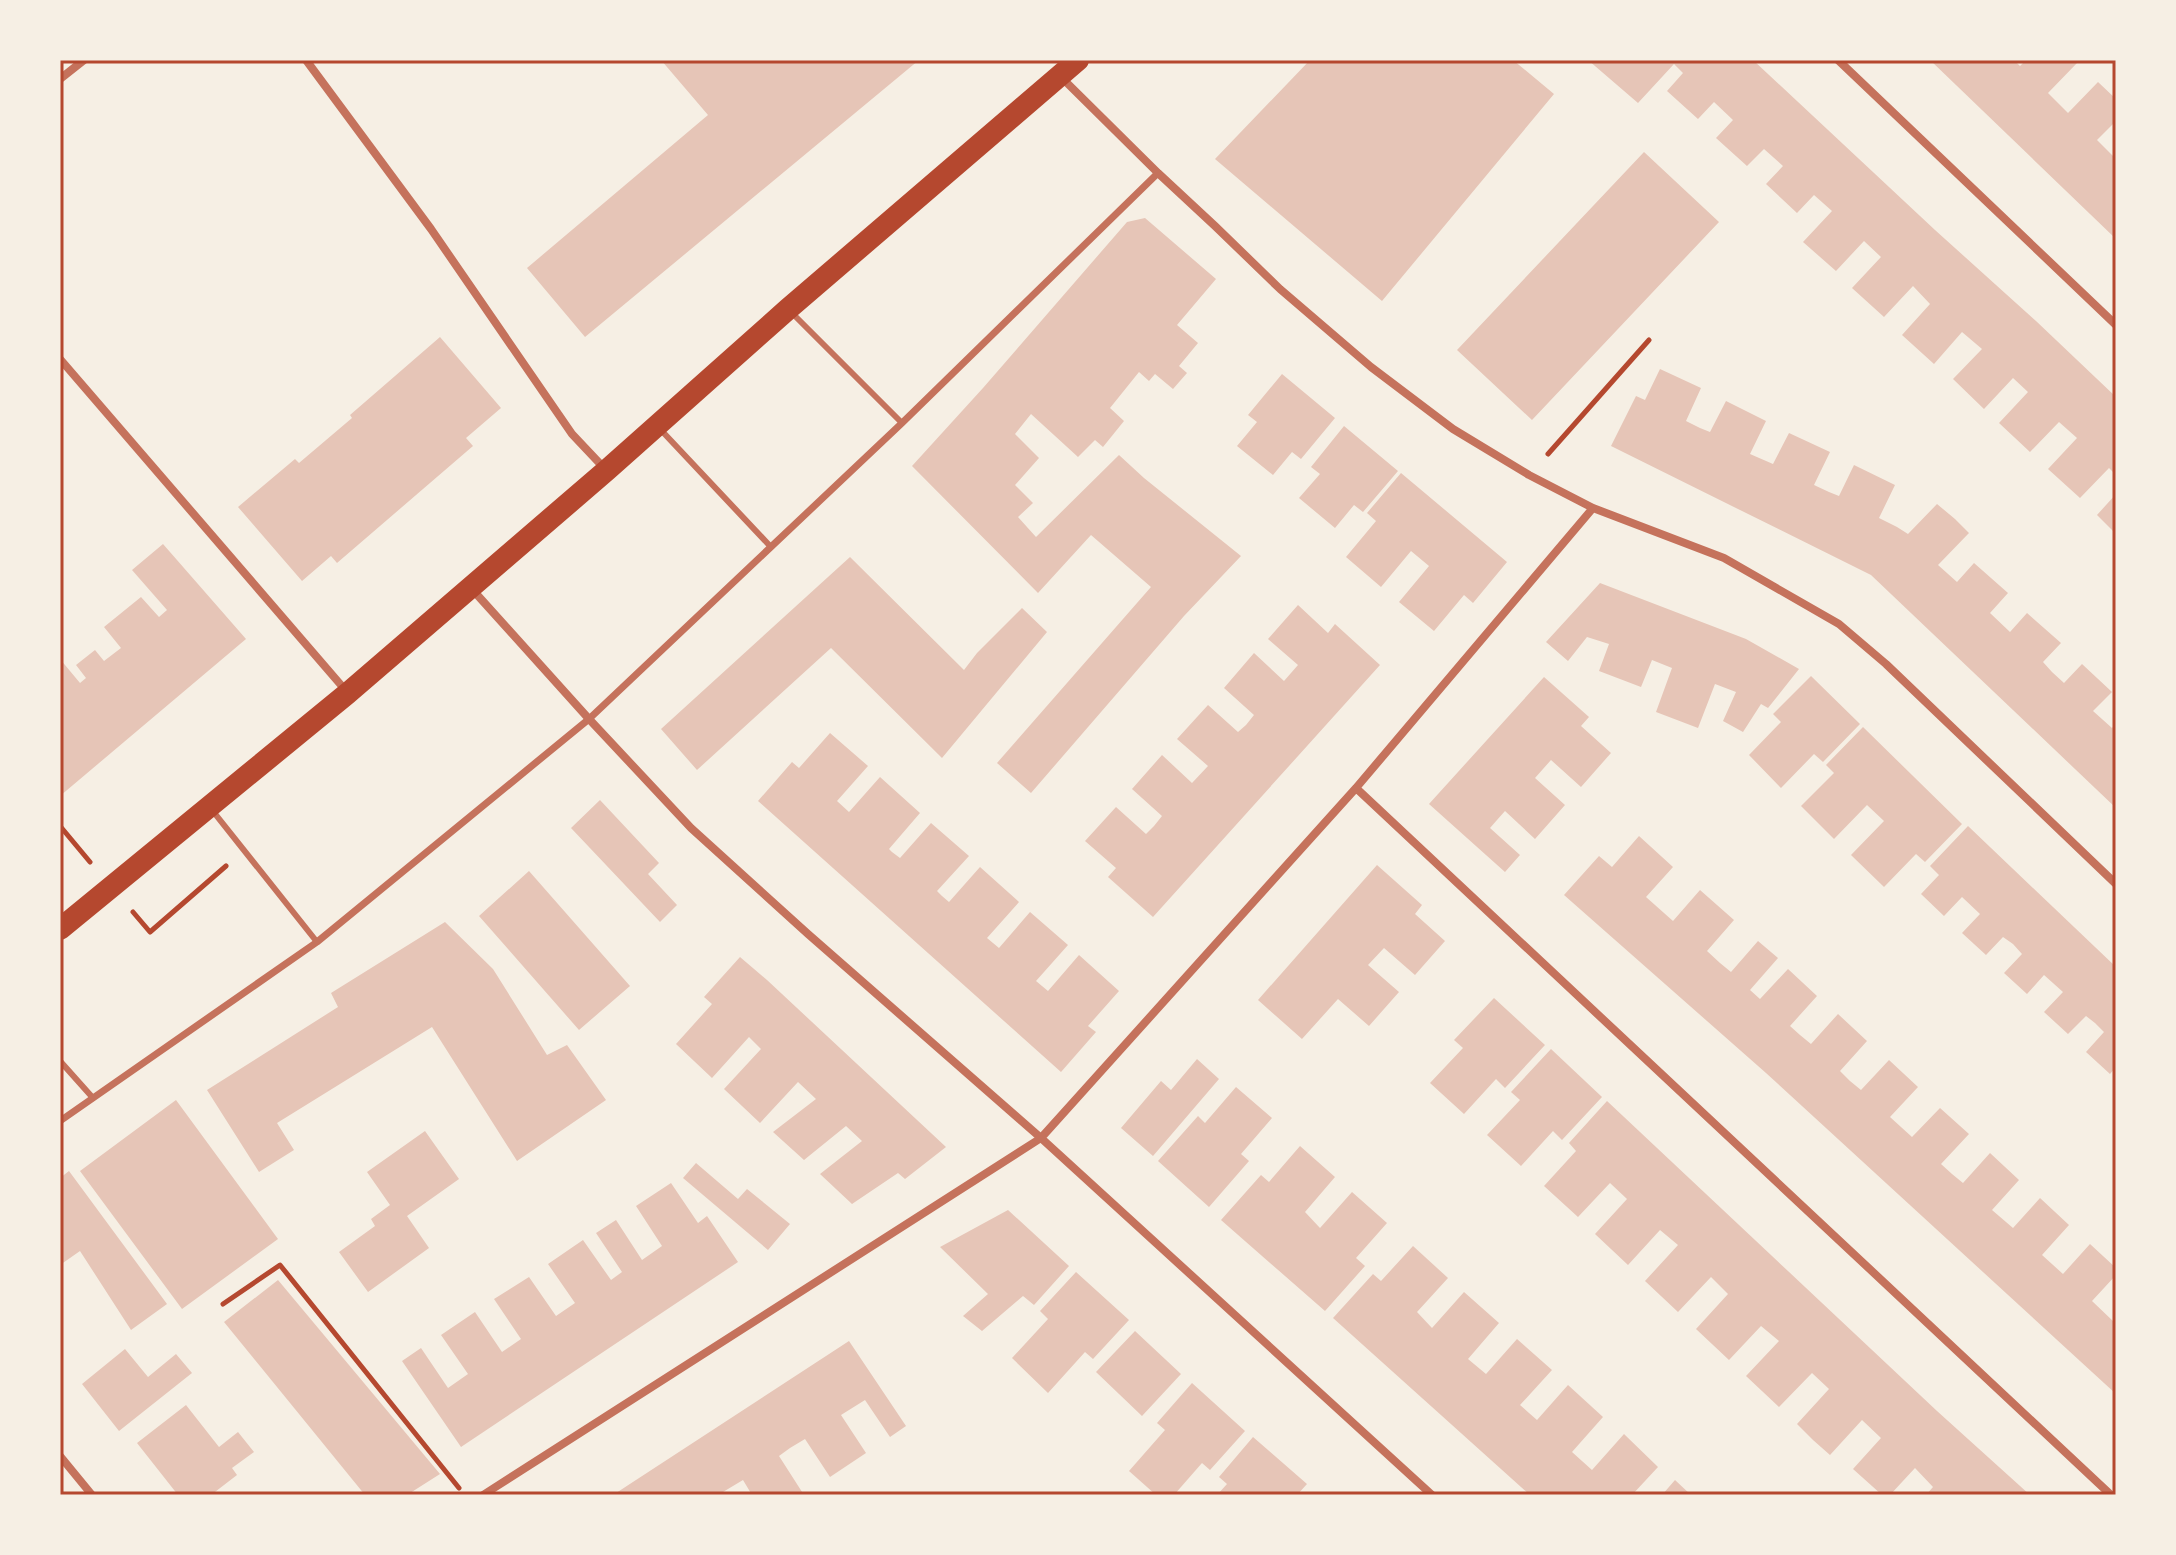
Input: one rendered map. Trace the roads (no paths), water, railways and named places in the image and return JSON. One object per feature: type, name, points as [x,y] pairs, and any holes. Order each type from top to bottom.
[{"type":"highway","points":[[60,929],[348,693],[1078,60]]},
{"type":"street","points":[[60,79],[84,60]]},
{"type":"street","points":[[306,60],[431,229],[572,434],[607,470]]},
{"type":"street","points":[[1838,60],[2116,325]]},
{"type":"street","points":[[1060,75],[1280,289],[1371,367],[1453,429],[1529,475],[1593,508],[1724,558],[1839,624],[1886,664],[2116,884]]},
{"type":"street","points":[[60,1121],[317,942],[589,719],[902,423],[1158,173]]},
{"type":"street","points":[[60,359],[348,693]]},
{"type":"street","points":[[483,1495],[1041,1138],[1356,788],[1593,508]]},
{"type":"street","points":[[471,588],[691,828],[1041,1138],[1432,1495]]},
{"type":"street","points":[[1356,788],[2111,1495]]},
{"type":"street","points":[[60,1456],[92,1495]]},
{"type":"lane","points":[[788,309],[902,423]]},
{"type":"lane","points":[[657,426],[770,546]]},
{"type":"lane","points":[[210,807],[317,942]]},
{"type":"lane","points":[[60,1061],[93,1098]]}]
